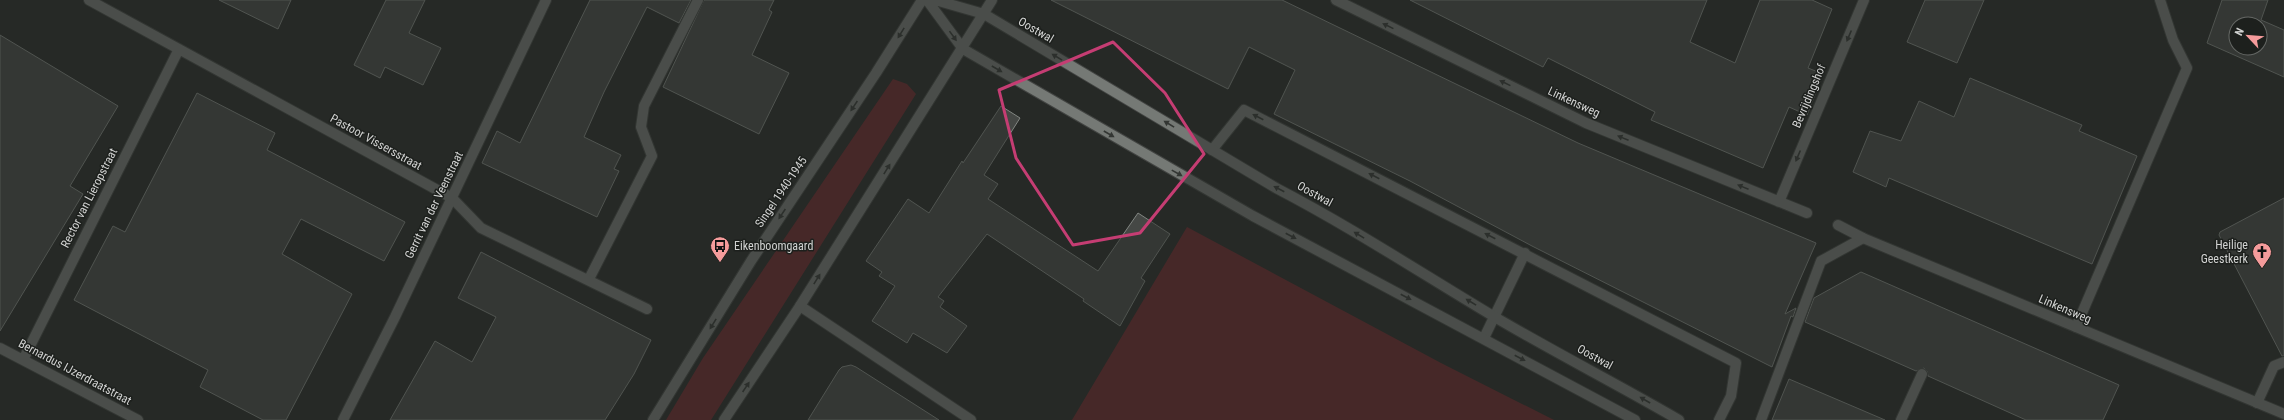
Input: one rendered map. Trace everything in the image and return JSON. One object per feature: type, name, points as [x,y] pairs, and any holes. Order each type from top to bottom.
[{"type":"street","name":"Pastoor Vissersstraat","points":[[89,0],[452,198],[481,228],[647,309]]},
{"type":"street","name":"Gerrit van der Veenstraat","points":[[343,420],[452,198],[546,0]]},
{"type":"street","points":[[589,280],[652,156],[641,127],[644,106],[698,0]]},
{"type":"street","name":"Singel 1940-1945","points":[[653,420],[751,261],[876,73],[922,0]]},
{"type":"street","points":[[927,0],[963,49],[1246,212],[1635,420]]},
{"type":"street","name":"Oostwal","points":[[936,0],[984,14],[1276,188],[1313,207],[1495,317],[1601,375],[1678,420]]},
{"type":"street","points":[[724,420],[800,306],[963,49],[992,0]]},
{"type":"street","name":"Linkensweg","points":[[1336,0],[1586,123],[1807,213]]},
{"type":"street","name":"Bevrijdingshof","points":[[1779,202],[1864,0]]},
{"type":"street","points":[[2076,327],[2187,68],[2173,40],[2160,0]]},
{"type":"street","name":"Rector van Lieropstraat","points":[[23,360],[179,49]]},
{"type":"street","points":[[1212,150],[1244,110],[1736,363],[1731,396],[1719,420]]},
{"type":"street","name":"Linkensweg","points":[[1838,225],[1863,238],[2284,414]]},
{"type":"street","points":[[1761,420],[1821,261],[1863,238]]},
{"type":"street","points":[[1484,338],[1524,253]]},
{"type":"street","points":[[800,306],[972,420]]},
{"type":"street","name":"Bernardus IJzerdraatstraat","points":[[0,348],[138,420]]},
{"type":"street","points":[[2257,403],[2274,366],[2284,362]]},
{"type":"street","points":[[1901,420],[1922,374]]},
{"type":"highlighted area","points":[[1113,42],[1165,93],[1204,154],[1140,233],[1073,245],[1016,158],[999,90]]},
{"type":"shaded area","points":[[893,79],[907,84],[916,94],[711,420],[666,420],[703,358]]},
{"type":"shaded area","points":[[1187,227],[1441,363],[1554,420],[1072,420]]},
{"type":"building","points":[[219,0],[291,0],[278,29]]},
{"type":"building","points":[[386,0],[425,0],[409,33],[441,48],[423,85],[385,67],[380,78],[354,65]]},
{"type":"building","points":[[590,0],[691,0],[679,23],[647,7],[604,92],[584,137],[621,155],[614,169],[619,171],[597,217],[482,163],[497,131],[520,143]]},
{"type":"building","points":[[704,0],[774,0],[769,10],[772,12],[752,55],[789,73],[759,134],[663,87]]},
{"type":"building","points":[[1051,0],[1282,0],[1578,143],[1816,243],[1785,314],[1796,308],[1793,317],[1791,316],[1772,367],[1532,246],[1410,181],[1274,114],[1295,70],[1249,47],[1228,89]]},
{"type":"building","points":[[1410,0],[1707,0],[1690,42],[1735,63],[1760,0],[1812,0],[1832,9],[1808,68],[1823,74],[1807,115],[1789,107],[1763,168],[1651,120],[1655,112],[1548,58],[1543,67]]},
{"type":"building","points":[[1925,0],[1984,0],[1957,63],[1907,42]]},
{"type":"building","points":[[2222,0],[2268,0],[2262,16],[2228,16],[2228,52],[2207,43]]},
{"type":"building","points":[[2268,23],[2284,30],[2284,77],[2236,56],[2268,56]]},
{"type":"building","points":[[0,35],[118,106],[70,186],[83,194],[0,331]]},
{"type":"building","points":[[1970,78],[2082,125],[2079,131],[2137,156],[2092,264],[1889,178],[1886,187],[1853,172],[1870,131],[1901,141],[1919,101],[1954,117]]},
{"type":"building","points":[[197,93],[275,133],[267,150],[405,222],[384,261],[301,219],[282,254],[352,294],[286,420],[263,420],[200,387],[208,370],[74,300],[113,226],[125,232]]},
{"type":"building","points":[[1001,106],[1020,118],[984,175],[998,184],[988,199],[1098,271],[1138,213],[1170,234],[1141,278],[1145,281],[1120,326],[1083,301],[1084,299],[987,234],[938,297],[944,301],[940,307],[967,326],[947,353],[913,333],[907,343],[872,321],[895,286],[879,276],[882,272],[866,261],[908,199],[929,213],[962,161],[963,163]]},
{"type":"building","name":"Heilige Geestkerk","points":[[2284,198],[2284,356],[2282,356],[2219,235],[2220,232]]},
{"type":"building","points":[[481,252],[651,340],[634,374],[605,420],[390,420],[435,341],[472,362],[496,317],[458,298]]},
{"type":"building","points":[[1861,272],[2119,385],[2103,420],[2026,420],[1928,376],[1927,371],[1924,368],[1916,371],[1805,322],[1814,298]]},
{"type":"building","points":[[851,365],[939,420],[808,420],[839,370],[842,367]]},
{"type":"building","points":[[1789,379],[1885,420],[1772,420]]},
{"type":"place","name":"Eikenboomgaard","points":[[720,263]]},
{"type":"place","name":"Heilige Geestkerk","points":[[2262,269]]}]
